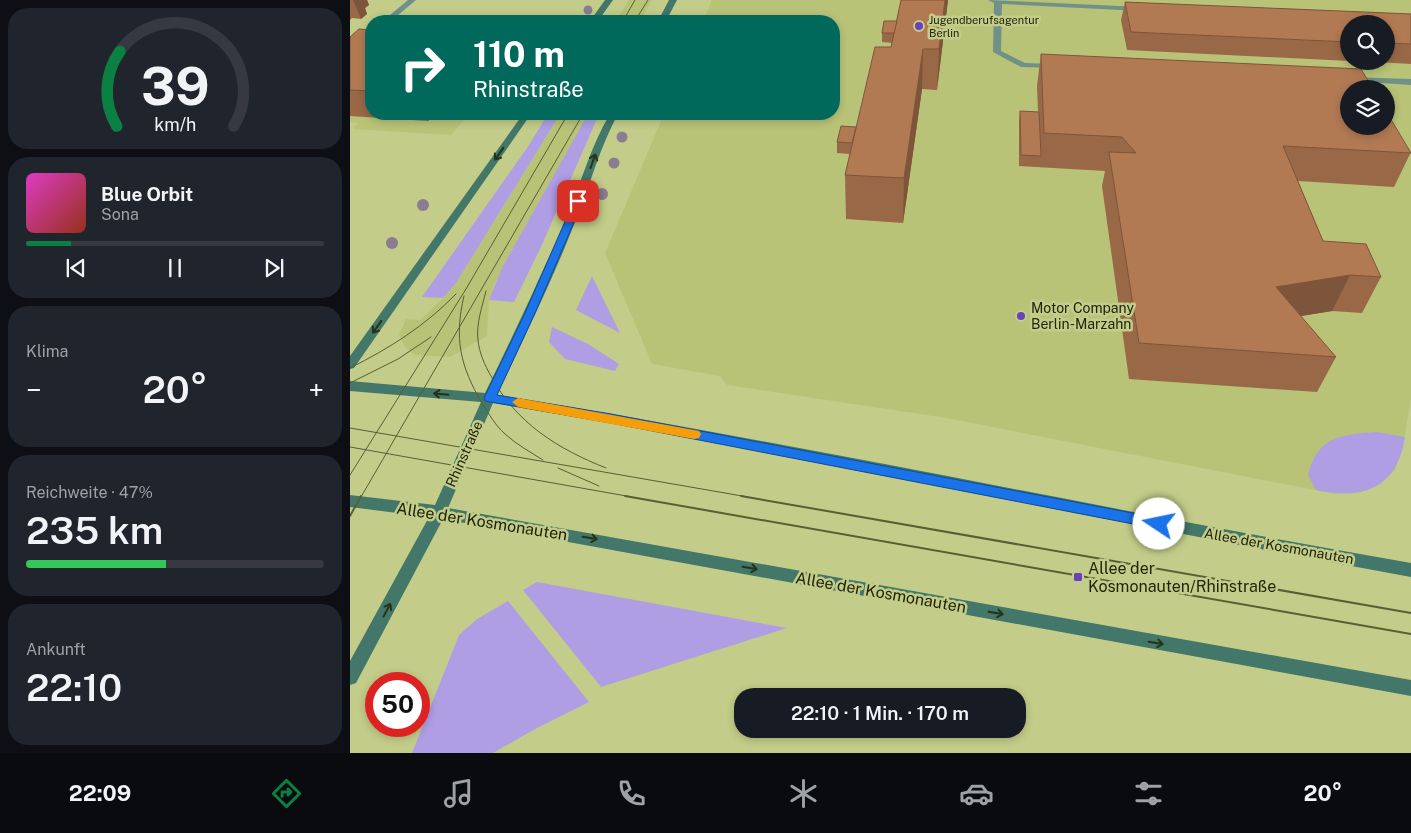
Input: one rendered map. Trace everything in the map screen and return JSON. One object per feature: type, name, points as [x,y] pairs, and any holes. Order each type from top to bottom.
[{"type":"main road","points":[[598,15],[609,0]]},
{"type":"main road","points":[[665,15],[673,0]]},
{"type":"main road","points":[[350,365],[523,120]]},
{"type":"main road","name":"Rhinstraße","points":[[350,677],[439,512],[534,304],[572,217],[602,137],[611,120]]},
{"type":"main road","name":"Allee der Kosmonauten","points":[[350,386],[490,398],[611,418],[1287,548],[1411,570]]},
{"type":"main road","name":"Allee der Kosmonauten","points":[[350,501],[439,512],[1411,688]]},
{"type":"lane","points":[[394,15],[412,0]]},
{"type":"lane","points":[[1063,67],[1024,65],[998,52],[994,1],[1148,9]]},
{"type":"lane","points":[[1345,79],[1411,82]]},
{"type":"shaded area","points":[[629,0],[652,0],[643,15],[620,15]]},
{"type":"shaded area","name":"Motor Company Berlin-Marzahn","points":[[712,0],[1411,0],[1411,399],[1403,445],[1395,470],[1380,484],[1358,493],[1335,494],[946,418],[727,385],[720,376],[652,364],[605,253],[661,120],[840,120],[840,15],[706,15]]},
{"type":"shaded area","points":[[350,70],[365,101],[365,120],[464,120],[451,135],[353,129],[358,123],[350,122]]},
{"type":"shaded area","points":[[544,120],[556,120],[456,283],[443,298],[422,297],[527,148]]},
{"type":"shaded area","points":[[556,120],[585,120],[494,285],[489,301],[487,336],[450,357],[415,355],[405,347],[399,335],[406,319],[420,320],[456,283]]},
{"type":"shaded area","points":[[585,120],[596,120],[541,247],[514,302],[489,300],[502,268]]},
{"type":"shaded area","points":[[592,276],[620,333],[576,310]]},
{"type":"shaded area","points":[[552,327],[588,344],[619,364],[615,371],[565,359],[549,342]]},
{"type":"shaded area","points":[[1376,432],[1405,437],[1401,455],[1386,479],[1375,487],[1363,491],[1333,493],[1316,490],[1308,475],[1312,462],[1324,445],[1332,440],[1352,434]]},
{"type":"shaded area","points":[[537,582],[787,628],[601,687],[523,590]]},
{"type":"shaded area","points":[[508,601],[589,702],[493,753],[412,753],[418,737],[430,737],[430,708],[459,635],[477,619]]},
{"type":"building","points":[[901,0],[945,0],[939,49],[923,49],[904,178],[845,175],[875,47],[891,47]]},
{"type":"building","points":[[1125,2],[1411,14],[1411,44],[1395,43],[1395,15],[1340,15],[1340,42],[1131,32]]},
{"type":"building","points":[[884,21],[897,21],[894,33],[882,33]]},
{"type":"building","points":[[359,29],[365,30],[365,91],[350,90],[350,37]]},
{"type":"building","points":[[1041,54],[1362,70],[1368,80],[1340,80],[1340,135],[1395,135],[1395,126],[1411,153],[1283,146],[1323,241],[1366,244],[1381,277],[1350,275],[1276,287],[1336,357],[1139,343],[1109,152],[1136,153],[1122,137],[1044,133]]},
{"type":"building","points":[[1020,111],[1039,112],[1041,156],[1021,155]]},
{"type":"building","points":[[841,126],[856,127],[852,143],[837,142]]},
{"type":"tram line","points":[[626,15],[635,0]]},
{"type":"tram line","points":[[639,15],[648,0]]},
{"type":"tram line","points":[[376,433],[466,289],[565,120]]},
{"type":"tram line","points":[[460,326],[580,120]]},
{"type":"tram line","points":[[486,291],[479,322],[479,345],[487,368],[501,393],[526,421],[555,443],[588,461],[606,468]]},
{"type":"tram line","points":[[350,368],[406,336],[456,294]]},
{"type":"tram line","points":[[460,326],[464,296]]},
{"type":"tram line","points":[[396,436],[460,326]]},
{"type":"tram line","points":[[460,326],[461,351],[464,364],[468,377],[482,403],[501,431],[518,445],[543,460]]},
{"type":"tram line","points":[[350,383],[398,359],[431,337]]},
{"type":"tram line","points":[[350,428],[376,433]]},
{"type":"tram line","points":[[366,450],[376,433]]},
{"type":"tram line","points":[[376,433],[396,436]]},
{"type":"tram line","points":[[386,453],[396,436]]},
{"type":"tram line","points":[[396,436],[748,497]]},
{"type":"tram line","points":[[350,447],[366,450]]},
{"type":"tram line","points":[[350,475],[366,450]]},
{"type":"tram line","points":[[366,450],[386,453]]},
{"type":"tram line","points":[[361,497],[386,453]]},
{"type":"tram line","points":[[386,453],[632,497]]},
{"type":"tram line","points":[[558,468],[599,486]]},
{"type":"tram line","points":[[350,516],[361,496]]},
{"type":"tram line","points":[[625,496],[1411,634]]},
{"type":"tram line","points":[[741,496],[1411,613]]},
{"type":"slow traffic","points":[[518,402],[694,434]]},
{"type":"place","name":"Jugendberufsagentur Berlin","points":[[919,26]]},
{"type":"place","name":"Motor Company Berlin-Marzahn","points":[[1021,316]]},
{"type":"place","name":"Allee der Kosmonauten/Rhinstraße","points":[[1078,577]]},
{"type":"route","points":[[578,201],[530,313],[490,398],[611,418],[1159,524]]}]
